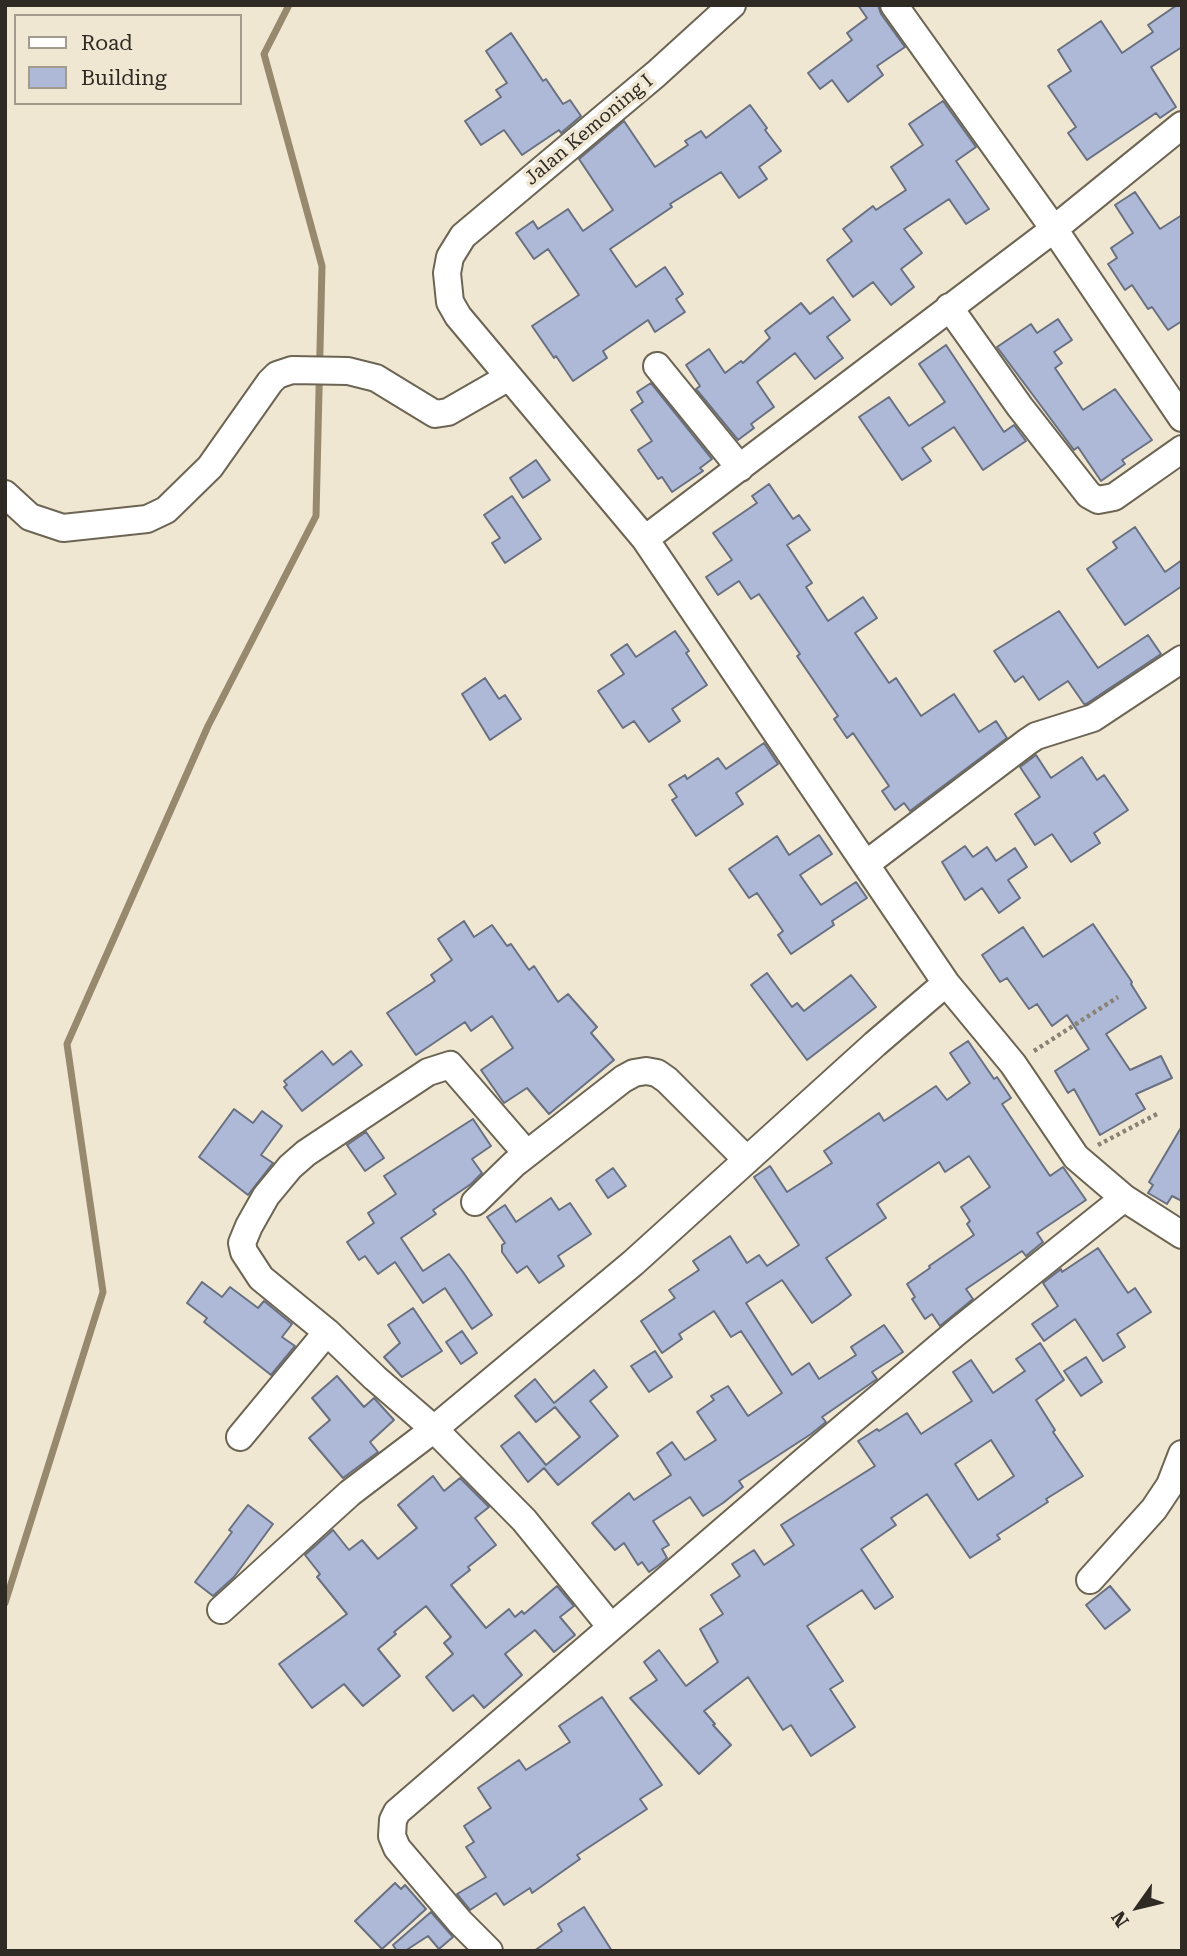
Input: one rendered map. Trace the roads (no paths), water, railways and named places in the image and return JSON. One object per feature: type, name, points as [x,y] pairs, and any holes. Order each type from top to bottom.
[{"type":"street","name":"Jalan Kemoning I","points":[[509,377],[458,316],[450,302],[447,273],[450,257],[463,236],[656,74],[732,5]]},
{"type":"street","points":[[894,5],[1054,229],[1182,418]]},
{"type":"street","points":[[645,539],[1054,229],[1182,125]]},
{"type":"street","points":[[949,307],[1020,407],[1089,495],[1098,500],[1114,496],[1182,449]]},
{"type":"street","points":[[657,366],[740,468]]},
{"type":"street","points":[[5,494],[30,517],[63,528],[148,519],[166,510],[191,488],[211,467],[270,382],[292,370],[348,371],[376,378],[435,414],[448,412],[509,377],[645,539],[946,982],[1013,1064],[1076,1157],[1124,1198],[1182,1235]]},
{"type":"street","points":[[866,864],[1027,742],[1037,736],[1093,718],[1182,659]]},
{"type":"street","points":[[221,1610],[341,1501],[574,1314],[946,982]]},
{"type":"street","points":[[527,1154],[450,1065],[428,1072],[306,1153],[290,1167],[266,1196],[242,1243],[244,1252],[261,1278],[327,1332],[374,1378],[434,1429],[524,1520],[611,1627]]},
{"type":"street","points":[[475,1202],[527,1154],[623,1079],[646,1071],[657,1073],[667,1080],[747,1160]]},
{"type":"street","points":[[489,1951],[460,1922],[397,1848],[392,1836],[393,1820],[397,1812],[958,1331],[1124,1198]]},
{"type":"street","points":[[240,1437],[327,1332]]},
{"type":"street","points":[[1090,1580],[1154,1509],[1170,1485],[1182,1454]]},
{"type":"waterway","points":[[5,1603],[103,1292],[67,1044],[208,726],[316,516],[322,266],[264,54],[289,5]]}]
